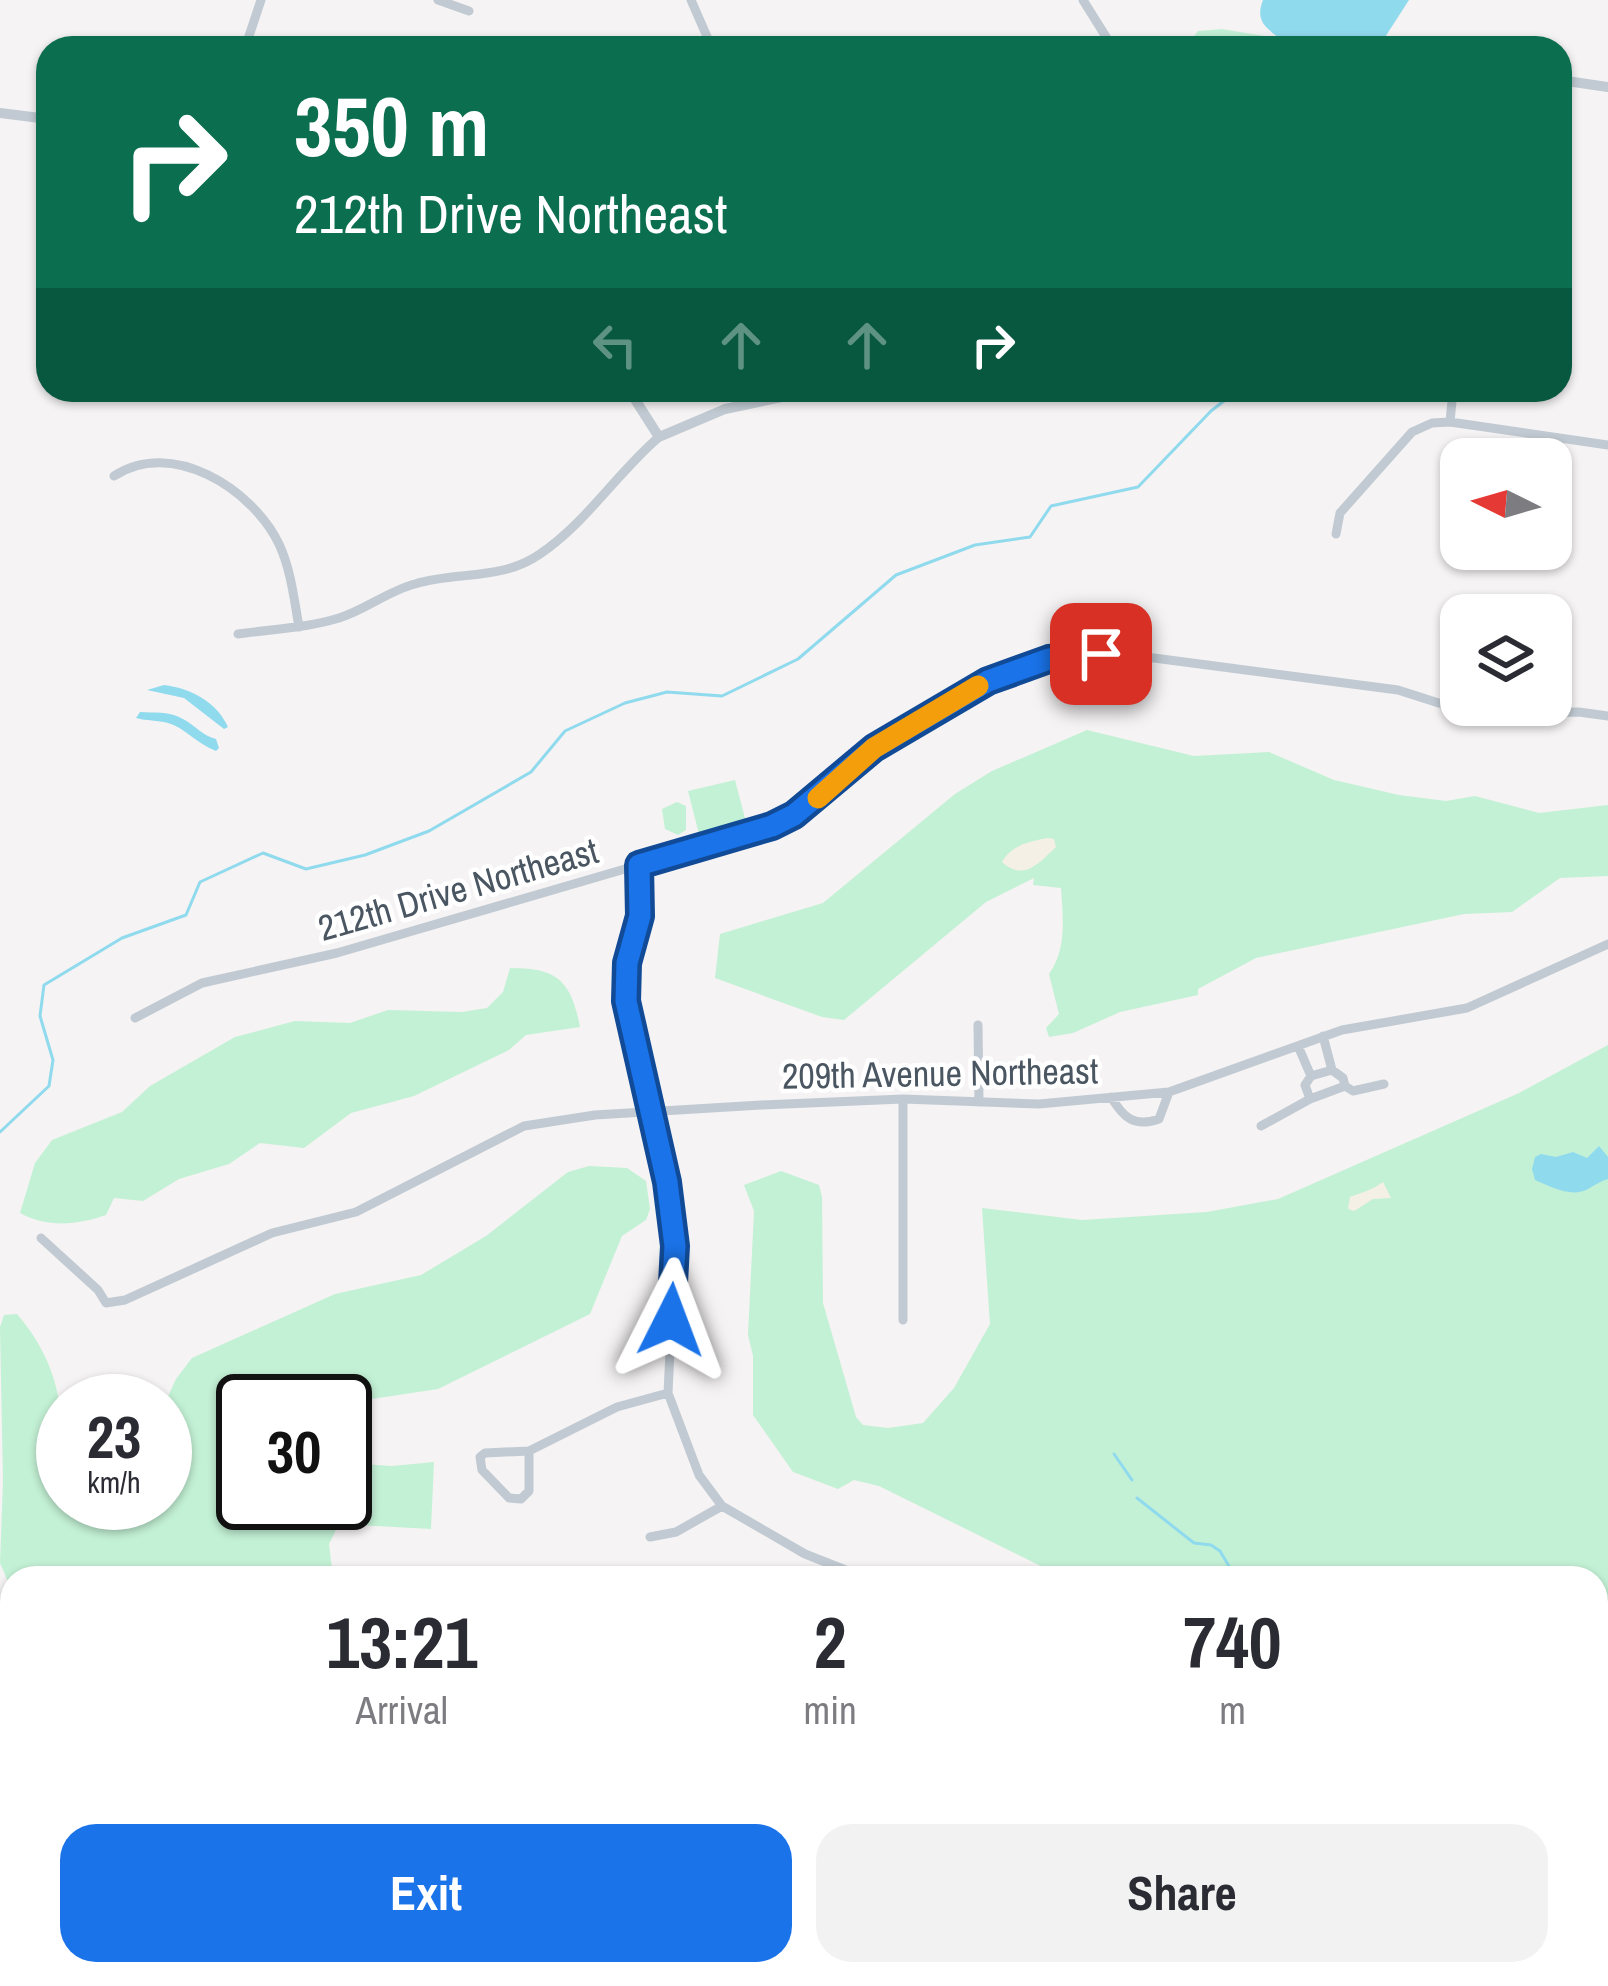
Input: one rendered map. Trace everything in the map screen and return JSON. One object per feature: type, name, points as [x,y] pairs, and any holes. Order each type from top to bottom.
[{"type":"street","points":[[249,36],[261,0]]},
{"type":"street","points":[[438,0],[469,11]]},
{"type":"street","points":[[691,0],[707,36]]},
{"type":"street","points":[[1083,0],[1106,36]]},
{"type":"street","points":[[1572,82],[1608,87]]},
{"type":"street","points":[[0,113],[36,117]]},
{"type":"street","points":[[637,402],[659,437]]},
{"type":"street","points":[[238,634],[343,617],[410,585],[489,575],[535,558],[561,539],[626,466],[659,437],[725,409],[758,402]]},
{"type":"street","points":[[1450,422],[1452,402]]},
{"type":"street","points":[[1336,534],[1340,513],[1412,432],[1432,423],[1608,445]]},
{"type":"street","points":[[114,476],[132,464],[148,461],[182,466],[220,481],[253,507],[277,540],[289,569],[299,627]]},
{"type":"street","name":"212th Drive Northeast","points":[[135,1018],[202,983],[338,953],[783,820],[819,797],[874,748],[921,718],[988,681],[1049,659],[1101,654],[1154,658],[1398,690],[1473,714],[1608,716]]},
{"type":"street","points":[[639,865],[640,916],[627,963],[626,1001],[667,1182],[675,1246],[668,1394],[699,1475],[722,1506],[837,1566]]},
{"type":"street","name":"209th Avenue Northeast","points":[[41,1238],[106,1303],[125,1300],[272,1233],[356,1212],[524,1126],[651,1112],[903,1099],[1039,1104],[1169,1092],[1322,1036],[1467,1008],[1608,944]]},
{"type":"street","points":[[978,1025],[979,1102]]},
{"type":"street","points":[[1322,1036],[1332,1070],[1345,1087],[1353,1091],[1384,1084]]},
{"type":"street","points":[[1298,1046],[1311,1076]]},
{"type":"street","points":[[1310,1100],[1305,1085],[1311,1076],[1332,1070]]},
{"type":"street","points":[[1262,1126],[1345,1087]]},
{"type":"street","points":[[1111,1097],[1122,1115],[1147,1124],[1159,1119],[1169,1092]]},
{"type":"street","points":[[903,1099],[903,1320]]},
{"type":"street","points":[[529,1450],[529,1491],[521,1498],[509,1498],[482,1470],[480,1456],[529,1450],[617,1407],[668,1394]]},
{"type":"street","points":[[650,1537],[676,1532],[722,1506]]},
{"type":"green space","points":[[1222,29],[1264,36],[1194,36],[1198,31]]},
{"type":"green space","points":[[1087,730],[1194,756],[1269,752],[1334,780],[1399,795],[1446,801],[1475,796],[1539,813],[1608,805],[1608,876],[1560,878],[1512,912],[1464,914],[1256,958],[1198,989],[1198,995],[1120,1012],[1073,1033],[1049,1037],[1046,1028],[1059,1014],[1049,974],[1061,944],[1061,888],[1033,885],[1034,878],[986,902],[844,1020],[822,1017],[715,978],[720,934],[823,903],[955,794],[992,771]]},
{"type":"green space","points":[[735,780],[746,822],[699,834],[688,791]]},
{"type":"green space","points":[[677,802],[686,806],[686,830],[678,835],[665,829],[662,809]]},
{"type":"green space","points":[[510,968],[540,971],[560,980],[572,998],[580,1027],[526,1035],[509,1050],[414,1096],[351,1113],[304,1148],[260,1143],[229,1164],[179,1179],[143,1201],[114,1198],[106,1215],[63,1223],[20,1213],[35,1163],[52,1140],[122,1112],[150,1086],[235,1037],[295,1021],[350,1023],[388,1010],[487,1008],[503,992]]},
{"type":"green space","points":[[1608,1045],[1608,1566],[1041,1566],[879,1486],[854,1480],[838,1489],[793,1472],[753,1415],[753,1356],[748,1335],[754,1211],[744,1185],[781,1171],[819,1185],[823,1303],[856,1417],[863,1425],[888,1428],[923,1423],[954,1388],[990,1324],[982,1208],[1082,1220],[1207,1212],[1278,1199],[1519,1093]]},
{"type":"green space","points":[[589,1166],[627,1168],[646,1181],[650,1209],[646,1220],[622,1236],[590,1314],[438,1389],[372,1399],[372,1374],[216,1374],[216,1530],[336,1530],[329,1544],[332,1566],[1,1566],[0,1327],[4,1315],[17,1314],[51,1374],[36,1374],[36,1530],[192,1530],[192,1374],[180,1374],[192,1358],[335,1294],[421,1275],[486,1236],[568,1172]]},
{"type":"green space","points":[[434,1462],[431,1529],[372,1526],[372,1465]]},
{"type":"sand","points":[[1054,839],[1056,847],[1031,868],[1017,870],[1002,862],[1016,848]]},
{"type":"sand","points":[[1383,1182],[1391,1198],[1348,1209],[1350,1197]]},
{"type":"water","points":[[1263,0],[1409,0],[1386,36],[1276,36],[1263,23]]},
{"type":"water","points":[[164,685],[202,698],[228,727],[224,729],[184,698],[147,690]]},
{"type":"water","points":[[140,712],[181,718],[216,739],[219,748],[209,748],[168,723],[136,718]]},
{"type":"water","points":[[1599,1146],[1608,1157],[1608,1179],[1575,1192],[1535,1180],[1535,1157],[1573,1152],[1587,1158]]},
{"type":"waterway","points":[[0,1132],[49,1086],[53,1060],[40,1016],[44,985],[122,938],[186,915],[200,882],[263,853],[306,869],[365,855],[429,831],[531,772],[565,731],[625,703],[667,692],[722,696],[798,659],[896,575],[975,545],[1030,537],[1051,506],[1138,487],[1223,402]]},
{"type":"waterway","points":[[1114,1454],[1132,1480]]},
{"type":"waterway","points":[[1137,1498],[1194,1543],[1220,1551],[1229,1566]]},
{"type":"slow traffic","points":[[818,798],[874,748],[978,686]]},
{"type":"route","points":[[671,1320],[675,1246],[667,1182],[626,1001],[627,963],[640,916],[639,865],[772,826],[794,815],[874,748],[988,681],[1049,659],[1101,654]]}]
